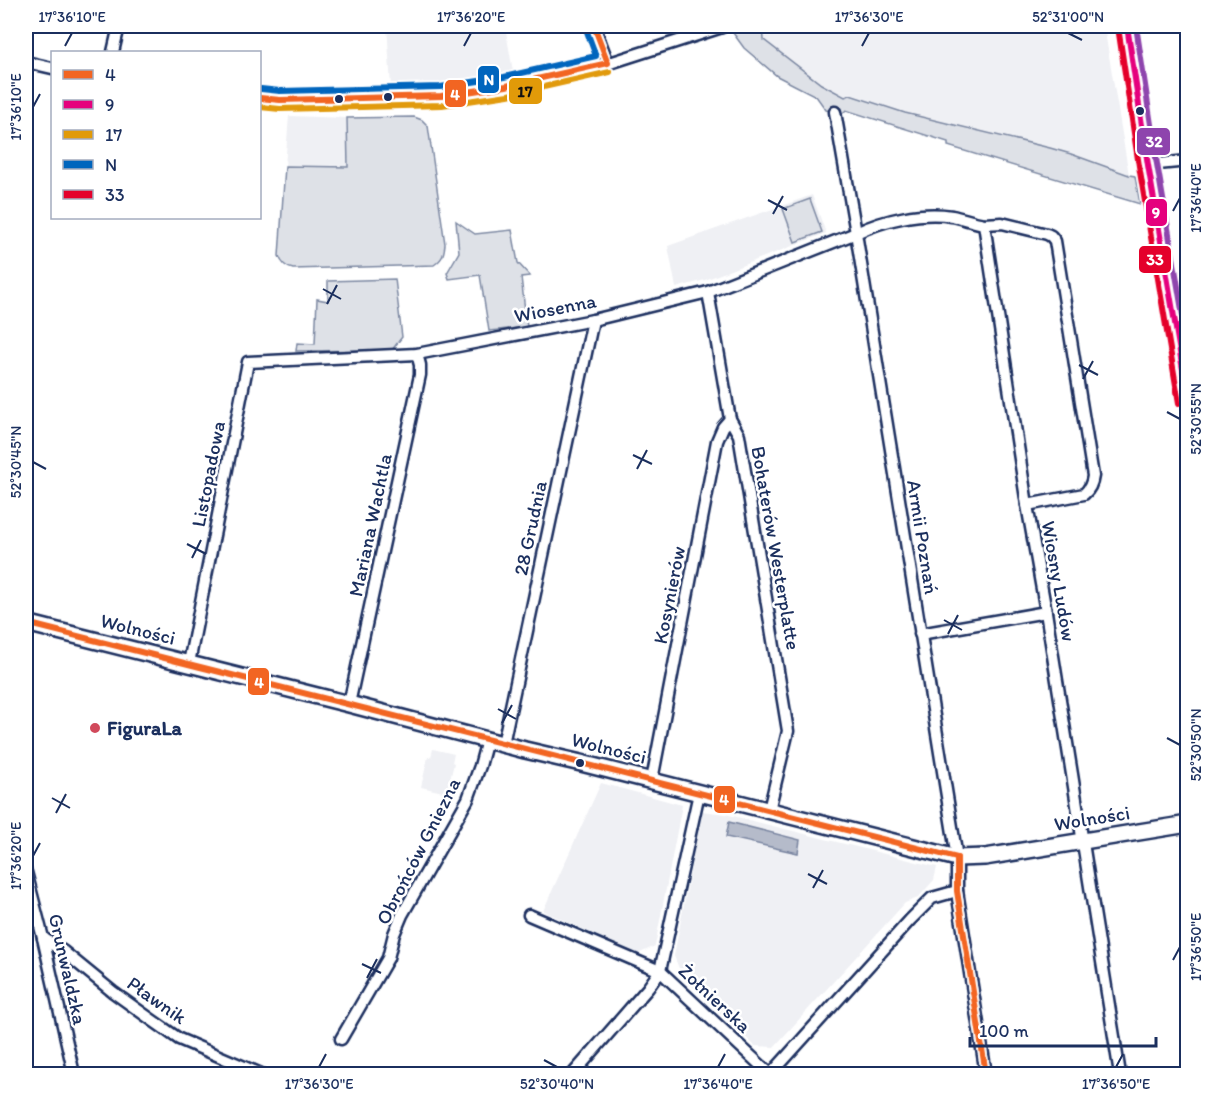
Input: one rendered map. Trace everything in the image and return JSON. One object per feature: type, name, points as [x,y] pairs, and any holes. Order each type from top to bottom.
[{"type":"street","points":[[113,51],[119,26]]},
{"type":"street","points":[[594,26],[608,63]]},
{"type":"street","points":[[1127,26],[1188,402]]},
{"type":"street","points":[[261,98],[280,100],[441,96],[506,86],[608,63],[722,27]]},
{"type":"street","points":[[26,62],[51,68]]},
{"type":"street","name":"Armii Poznań","points":[[835,112],[957,858],[957,891],[986,1074]]},
{"type":"street","points":[[1148,165],[1188,161]]},
{"type":"street","points":[[856,233],[871,225],[923,214],[953,216],[984,224],[1002,223],[1051,236],[1054,241],[1093,476],[1089,490],[1084,494],[1027,505]]},
{"type":"street","name":"Wiosny Ludów","points":[[984,224],[1119,1074]]},
{"type":"street","name":"Wiosenna","points":[[248,362],[417,354],[593,320],[708,292],[856,233]]},
{"type":"street","name":"Bohaterów Westerplatte","points":[[708,292],[730,419],[739,435],[788,731],[769,810]]},
{"type":"street","name":"28 Grudnia","points":[[503,744],[593,320]]},
{"type":"street","name":"Mariana Wachtla","points":[[350,704],[420,375],[417,354]]},
{"type":"street","name":"Listopadowa","points":[[189,663],[248,362]]},
{"type":"street","name":"Kosynierów","points":[[651,780],[717,441],[723,427],[730,419]]},
{"type":"street","points":[[920,634],[1046,612]]},
{"type":"street","name":"Wolności","points":[[26,623],[957,858],[985,857],[1188,824]]},
{"type":"street","name":"Obrońców Gniezna","points":[[341,1039],[388,958],[402,915],[468,799],[487,740]]},
{"type":"street","points":[[573,1074],[648,988],[660,971],[699,793]]},
{"type":"street","name":"Grunwaldzka","points":[[26,872],[74,1074]]},
{"type":"street","points":[[771,1074],[932,898],[957,891]]},
{"type":"street","name":"Żołnierska","points":[[529,915],[660,971],[771,1074]]},
{"type":"street","name":"Pławnik","points":[[43,938],[179,1039],[261,1074]]},
{"type":"shaded area","points":[[387,26],[505,26],[514,77],[391,87]]},
{"type":"shaded area","points":[[728,26],[763,26],[764,40],[821,84],[845,97],[850,95],[905,113],[1050,148],[1135,176],[1140,204],[948,146],[948,142],[846,110],[843,113],[826,110],[816,96],[777,76],[744,48]]},
{"type":"shaded area","points":[[763,26],[1104,26],[1129,175],[1050,148],[905,113],[850,95],[846,97],[821,84],[764,40]]},
{"type":"shaded area","points":[[289,116],[347,118],[348,167],[285,166]]},
{"type":"shaded area","points":[[414,117],[422,120],[428,126],[445,244],[439,261],[434,265],[293,269],[284,265],[279,256],[285,166],[348,167],[347,118]]},
{"type":"shaded area","points":[[812,195],[826,233],[705,280],[676,288],[668,246]]},
{"type":"shaded area","points":[[810,199],[822,232],[795,242],[783,209]]},
{"type":"shaded area","points":[[456,221],[475,234],[512,230],[518,263],[530,276],[521,277],[527,327],[489,331],[480,275],[449,279],[447,273],[459,252]]},
{"type":"shaded area","points":[[395,279],[402,337],[392,350],[296,351],[297,343],[315,344],[317,299],[328,301],[328,281]]},
{"type":"shaded area","points":[[433,749],[454,754],[447,793],[421,787],[428,757],[431,757]]},
{"type":"shaded area","points":[[601,783],[682,805],[655,946],[638,954],[543,911]]},
{"type":"shaded area","points":[[702,811],[725,814],[937,867],[934,880],[918,898],[905,903],[774,1047],[755,1046],[682,976],[674,956]]},
{"type":"water","points":[[729,822],[800,840],[798,853],[726,837]]},
{"type":"transit line","name":"4","points":[[261,98],[280,100],[441,96],[506,86],[608,63],[594,26]]},
{"type":"transit line","name":"9","points":[[1127,26],[1188,399]]},
{"type":"transit line","name":"32","points":[[1136,26],[1188,345]]},
{"type":"transit line","name":"33","points":[[1118,27],[1179,403]]},
{"type":"transit line","name":"N","points":[[261,89],[280,91],[440,87],[504,77],[596,56],[586,29]]},
{"type":"transit line","name":"17","points":[[261,107],[280,109],[442,105],[508,95],[610,72]]},
{"type":"transit line","name":"4","points":[[26,623],[957,858]]},
{"type":"transit line","name":"4","points":[[957,858],[957,891],[986,1074]]},
{"type":"place","name":"FiguraLa","points":[[95,728]]}]
